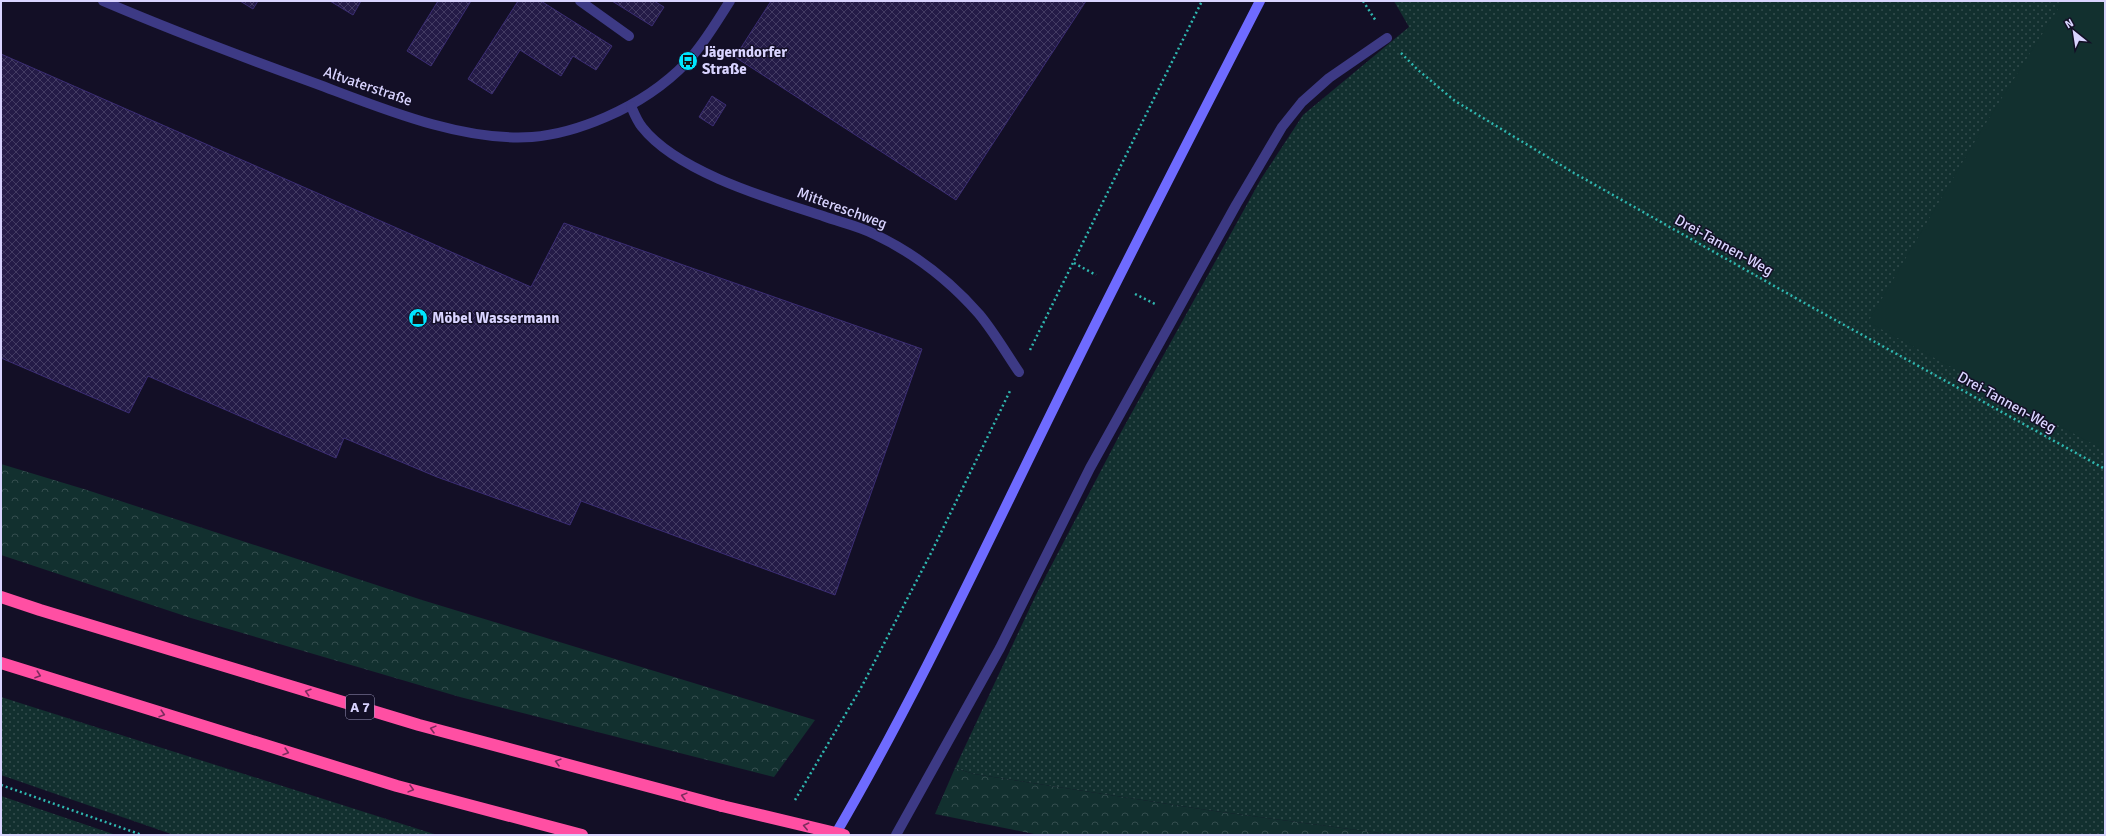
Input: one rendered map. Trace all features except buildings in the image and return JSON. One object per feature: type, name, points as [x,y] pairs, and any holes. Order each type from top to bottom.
[{"type":"highway","name":"A 7","points":[[1,597],[419,725],[722,806],[844,835]]},
{"type":"highway","points":[[1,663],[397,786],[582,835]]},
{"type":"main road","points":[[836,835],[867,781],[1079,357],[1260,1]]},
{"type":"street","name":"Altvaterstraße","points":[[103,1],[383,109],[457,130],[496,136],[532,137],[572,129],[631,106]]},
{"type":"street","points":[[580,1],[629,36]]},
{"type":"street","points":[[631,106],[656,89],[688,61],[730,1]]},
{"type":"street","points":[[896,835],[1000,648],[1090,468],[1236,205],[1282,127],[1302,102],[1329,78],[1387,38]]},
{"type":"street","name":"Mittereschweg","points":[[631,106],[642,127],[672,154],[692,166],[758,194],[873,233],[934,270],[960,294],[980,316],[1019,372]]},
{"type":"path","points":[[794,801],[865,679],[931,553],[1202,1]]},
{"type":"path","name":"Drei-Tannen-Weg","points":[[1363,1],[1387,38],[1418,70],[1455,101],[1502,130],[1808,305],[2105,469]]},
{"type":"path","points":[[1,785],[142,835]]},
{"type":"green space","points":[[1394,1],[2105,1],[2105,835],[1395,835],[1207,810],[974,774],[955,768],[1035,597],[1120,434],[1261,179],[1303,115],[1409,27]]},
{"type":"green space","points":[[2063,1],[2105,1],[2104,450],[1868,322],[1981,131]]},
{"type":"green space","points":[[1,464],[87,490],[422,600],[815,720],[774,777],[460,697],[191,618],[1,555]]},
{"type":"green space","points":[[1,697],[437,835],[174,835],[1,775]]},
{"type":"green space","points":[[955,768],[974,774],[1207,810],[1395,835],[1039,835],[935,814]]},
{"type":"green space","points":[[1,796],[116,835],[1,835]]},
{"type":"place","name":"Jägerndorfer Straße","points":[[688,61]]},
{"type":"place","name":"Möbel Wassermann","points":[[418,318]]}]
